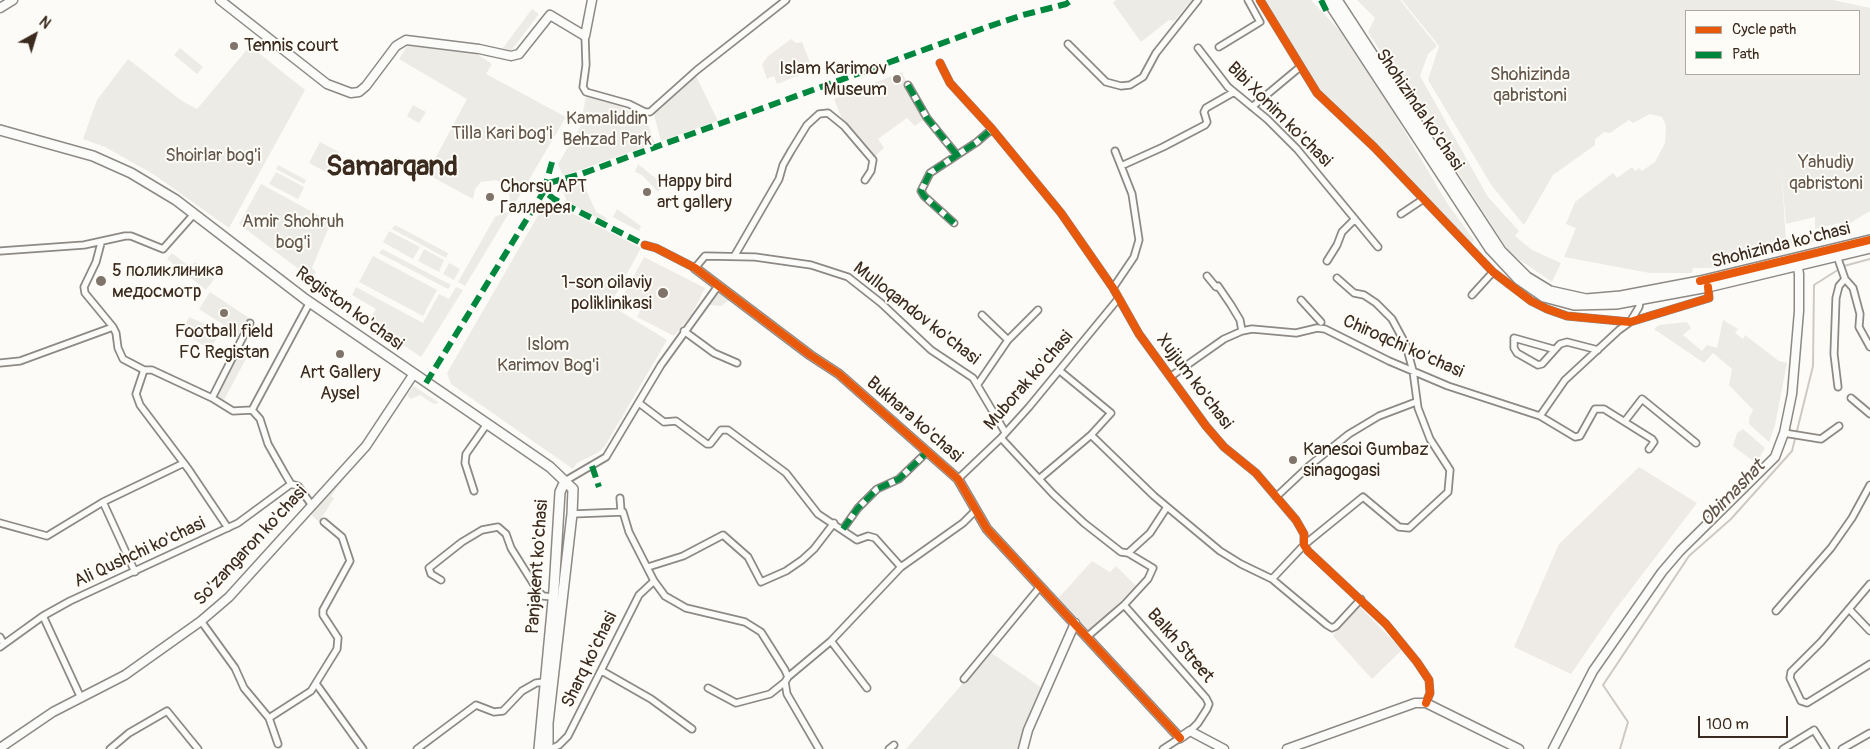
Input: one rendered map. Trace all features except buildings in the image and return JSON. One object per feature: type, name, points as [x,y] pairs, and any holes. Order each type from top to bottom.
[{"type":"main road","name":"Shohizinda ko'chasi","points":[[1327,0],[1490,249],[1518,279],[1544,296],[1574,305],[1595,306],[1640,300],[1708,288],[1870,240]]},
{"type":"main road","name":"Shohizinda ko'chasi","points":[[1337,0],[1496,245],[1514,265],[1542,287],[1576,298],[1612,298],[1797,262],[1838,260],[1870,248]]},
{"type":"main road","name":"Registon ko'chasi","points":[[0,130],[93,156],[132,173],[176,200],[310,302],[487,424],[565,481]]},
{"type":"main road","name":"Panjakent ko'chasi","points":[[539,749],[553,597],[560,492],[565,481],[573,489],[572,514],[548,723],[550,749]]},
{"type":"street","points":[[0,8],[13,0]]},
{"type":"street","points":[[220,0],[327,84],[348,93],[362,90],[396,46],[404,41],[479,49],[511,56],[519,54],[550,15],[585,36]]},
{"type":"street","points":[[592,0],[585,36],[586,65],[583,87],[586,92],[614,99],[645,112],[650,112],[696,70],[786,0]]},
{"type":"street","points":[[1068,44],[1106,82],[1120,86],[1130,85],[1143,77],[1156,53],[1198,0]]},
{"type":"street","points":[[1219,47],[1260,22],[1248,0]]},
{"type":"street","points":[[1260,0],[1317,93],[1374,147],[1422,200],[1493,272],[1531,301],[1547,310],[1567,316],[1630,322],[1709,298],[1708,288]]},
{"type":"street","name":"Bibi Xonim ko'chasi","points":[[1198,48],[1234,92],[1297,149],[1378,248]]},
{"type":"street","name":"Xujjum ko'chasi","points":[[940,64],[950,83],[992,129],[1060,212],[1113,288],[1118,299],[1170,377],[1224,448],[1256,473],[1296,520],[1304,534],[1304,545],[1317,560],[1386,624],[1429,680],[1430,693],[1426,703]]},
{"type":"street","points":[[1252,108],[1300,67]]},
{"type":"street","points":[[908,85],[927,118],[957,155]]},
{"type":"street","points":[[1121,166],[1164,147],[1205,124],[1208,119],[1204,112],[1206,108],[1234,92]]},
{"type":"street","points":[[735,255],[780,179],[783,165],[791,151],[807,125],[819,114],[828,114],[844,126],[873,160],[871,171],[865,180]]},
{"type":"street","points":[[954,223],[924,196],[921,191],[930,173],[992,129]]},
{"type":"street","points":[[1113,288],[1134,257],[1138,240],[1132,194],[1115,151]]},
{"type":"street","points":[[1401,214],[1422,200]]},
{"type":"street","points":[[0,251],[101,243],[115,238],[131,236],[155,247],[165,248],[194,214]]},
{"type":"street","points":[[1327,261],[1337,246],[1342,232],[1355,219]]},
{"type":"street","points":[[101,243],[94,267],[84,287],[86,293],[113,327],[120,356],[144,370],[152,370],[212,398],[232,411],[252,410]]},
{"type":"street","points":[[645,245],[656,248],[695,268]]},
{"type":"street","name":"Mulloqandov ko'chasi","points":[[695,268],[705,256],[735,255],[811,264],[848,277],[881,303],[931,350],[978,384],[1003,435],[1039,479],[1084,523],[1121,552],[1128,553],[1153,568],[1148,579],[1124,605]]},
{"type":"street","points":[[1838,260],[1844,278],[1853,288],[1860,314],[1859,327],[1870,347]]},
{"type":"street","points":[[1553,749],[1593,671],[1662,572],[1680,551],[1775,457],[1784,433],[1792,394],[1799,311],[1797,262]]},
{"type":"street","name":"Bukhara ko'chasi","points":[[695,268],[839,374],[958,479],[987,529],[1039,588],[1088,636],[1180,738]]},
{"type":"street","points":[[1472,295],[1493,272]]},
{"type":"street","points":[[1207,276],[1216,287],[1218,286],[1231,305],[1240,320],[1242,331]]},
{"type":"street","points":[[1272,579],[1304,545],[1363,496],[1399,527],[1409,528],[1448,492],[1450,470],[1430,439],[1416,402],[1413,371],[1406,346],[1392,319],[1376,303],[1364,295],[1354,294],[1337,278]]},
{"type":"street","points":[[1838,387],[1834,354],[1836,298],[1839,286],[1844,278]]},
{"type":"street","points":[[565,481],[606,457],[684,331],[718,286]]},
{"type":"street","points":[[1680,293],[1684,306]]},
{"type":"street","name":"Muborak ko'chasi","points":[[958,479],[1003,435],[1060,371],[1118,299]]},
{"type":"street","points":[[1301,300],[1321,322]]},
{"type":"street","points":[[1540,416],[1565,380],[1630,322],[1639,307],[1640,300]]},
{"type":"street","points":[[252,410],[310,302]]},
{"type":"street","points":[[978,384],[1008,340],[1038,310]]},
{"type":"street","points":[[982,315],[1008,340]]},
{"type":"street","points":[[212,398],[250,323]]},
{"type":"street","points":[[0,363],[20,361],[113,327]]},
{"type":"street","name":"Chiroqchi ko'chasi","points":[[1170,377],[1226,338],[1242,331],[1252,329],[1296,333],[1316,328],[1325,329],[1448,386],[1540,416],[1578,438],[1595,409],[1599,408],[1625,421]]},
{"type":"street","points":[[684,331],[714,352],[736,363]]},
{"type":"street","points":[[1553,349],[1514,338],[1516,354],[1535,364],[1542,364],[1553,349],[1567,342],[1598,350]]},
{"type":"street","points":[[144,370],[136,394],[140,405],[184,463],[228,528]]},
{"type":"street","points":[[1039,479],[1091,435],[1111,413],[1060,371]]},
{"type":"street","name":"So'zangaron ko'chasi","points":[[0,748],[54,712],[125,675],[201,621],[228,597],[366,446],[414,375]]},
{"type":"street","points":[[1851,398],[1870,414]]},
{"type":"street","points":[[1649,449],[1654,440],[1625,421],[1642,399],[1696,443]]},
{"type":"street","points":[[1276,498],[1309,466],[1349,434],[1379,416],[1416,402]]},
{"type":"street","points":[[639,403],[664,422],[676,421],[707,444],[710,444],[721,430],[728,430],[786,473],[818,514],[857,540],[868,536],[875,538],[901,566]]},
{"type":"street","points":[[252,410],[260,419],[268,444],[291,484],[298,486],[311,504]]},
{"type":"street","points":[[474,491],[465,463],[466,454],[487,424]]},
{"type":"street","points":[[1784,433],[1821,439],[1839,426]]},
{"type":"street","points":[[1091,435],[1167,507],[1220,551],[1272,579],[1332,628],[1361,599]]},
{"type":"street","points":[[843,529],[858,508],[877,489],[899,479],[927,452]]},
{"type":"street","points":[[0,522],[47,536],[103,502],[184,463]]},
{"type":"street","name":"Ali Qushchi ko'chasi","points":[[2,646],[43,616],[70,601],[228,528],[291,484]]},
{"type":"street","points":[[1776,611],[1831,548],[1852,518],[1870,485]]},
{"type":"street","points":[[620,498],[621,511],[654,581],[665,596],[686,608],[746,622],[761,632],[768,640],[786,680],[787,694],[819,749]]},
{"type":"street","points":[[103,502],[135,572]]},
{"type":"street","points":[[1128,553],[1150,533],[1167,507]]},
{"type":"street","points":[[572,514],[621,511]]},
{"type":"street","points":[[708,688],[736,702],[770,694],[831,641],[901,566],[963,523],[975,511]]},
{"type":"street","points":[[269,718],[292,705],[317,685],[317,681],[335,654],[338,638],[323,615],[323,610],[350,561],[342,537],[324,522]]},
{"type":"street","points":[[648,567],[683,556],[723,535],[748,557],[762,582],[786,571],[802,560],[814,549],[834,523]]},
{"type":"street","points":[[441,580],[431,574],[430,568],[462,542],[482,530],[498,527],[506,534],[511,548],[538,591],[543,596],[553,597]]},
{"type":"street","name":"Sharq ko'chasi","points":[[550,749],[559,745],[568,736],[639,595],[654,581]]},
{"type":"street","points":[[1870,584],[1791,672],[1790,678],[1801,701],[1807,703],[1870,664]]},
{"type":"street","points":[[964,679],[1039,588]]},
{"type":"street","points":[[1088,636],[1124,605]]},
{"type":"street","name":"Balkh Street","points":[[1124,605],[1206,698],[1209,704],[1207,709],[1198,724],[1190,731]]},
{"type":"street","points":[[1849,609],[1870,631]]},
{"type":"street","points":[[43,616],[81,698]]},
{"type":"street","points":[[201,621],[235,668],[244,688],[269,718],[278,744]]},
{"type":"street","points":[[1023,749],[1028,730],[1075,623]]},
{"type":"street","points":[[0,637],[2,646]]},
{"type":"street","points":[[831,641],[867,688]]},
{"type":"street","points":[[602,670],[651,699],[692,729]]},
{"type":"street","points":[[417,749],[476,705],[494,712],[503,711],[522,691],[536,683],[545,682]]},
{"type":"street","points":[[317,685],[363,749]]},
{"type":"street","points":[[1287,749],[1415,703],[1426,703],[1519,749]]},
{"type":"street","points":[[110,749],[129,733],[167,711],[198,749]]},
{"type":"street","points":[[1783,749],[1814,730],[1826,749]]},
{"type":"street","points":[[1162,749],[1190,731],[1224,749]]},
{"type":"street","points":[[1842,749],[1870,733]]},
{"type":"shaded area","points":[[791,39],[796,43],[802,42],[813,70],[777,84],[774,76],[767,79],[762,64],[768,56]]},
{"type":"shaded area","points":[[902,72],[923,120],[915,126],[907,118],[878,139],[884,148],[872,159],[843,122],[834,99]]},
{"type":"shaded area","name":"1-son oilaviy poliklinikasi","points":[[644,257],[705,288],[692,314],[674,336],[637,317],[641,309],[622,298]]},
{"type":"shaded area","points":[[1639,467],[1697,503],[1615,610],[1571,674],[1514,647],[1559,544]]},
{"type":"shaded area","points":[[1092,561],[1110,572],[1116,566],[1136,586],[1086,635],[1054,603]]},
{"type":"shaded area","points":[[1359,606],[1402,650],[1372,679],[1333,636],[1342,621]]},
{"type":"green space","points":[[1116,0],[1192,0],[1174,21],[1169,20],[1141,42],[1113,3]]},
{"type":"green space","points":[[1263,0],[1311,0],[1342,33],[1386,100],[1447,203],[1474,240],[1468,246],[1323,95],[1280,31]]},
{"type":"green space","points":[[1357,0],[1400,0],[1437,46],[1428,54],[1420,76],[1488,197],[1519,231],[1515,236],[1532,250],[1561,263],[1552,282],[1511,254],[1502,241],[1368,32],[1375,18]]},
{"type":"green space","name":"Shohizinda qabristoni","points":[[1402,0],[1833,0],[1870,8],[1870,211],[1842,228],[1842,237],[1783,247],[1718,268],[1693,268],[1692,273],[1650,273],[1564,257],[1576,228],[1566,224],[1575,202],[1613,173],[1617,178],[1632,167],[1635,171],[1639,168],[1642,171],[1655,162],[1665,143],[1666,126],[1662,117],[1650,114],[1633,123],[1629,120],[1610,133],[1604,132],[1595,139],[1595,145],[1553,175],[1524,225],[1492,186],[1428,80],[1439,46]],"holes":[[[1781,167],[1786,224],[1815,217],[1815,229],[1841,223],[1841,228],[1786,240]]]},
{"type":"green space","points":[[532,9],[539,14],[511,51],[503,48]]},
{"type":"green space","name":"Tilla Kari bog'i","points":[[408,45],[477,54],[492,64],[486,74],[566,117],[514,205],[510,203],[509,191],[506,186],[496,180],[481,182],[475,189],[473,199],[427,174],[467,99],[399,59]]},
{"type":"green space","name":"Shoirlar bog'i","points":[[250,46],[305,90],[229,228],[153,174],[105,147],[83,139],[97,100],[128,59],[182,101],[197,109]]},
{"type":"green space","points":[[180,48],[203,67],[197,74],[174,55]]},
{"type":"green space","points":[[695,74],[718,121],[661,141],[653,111]]},
{"type":"green space","name":"Kamaliddin Behzad Park","points":[[586,97],[613,101],[647,122],[655,143],[563,176],[558,164],[580,127]]},
{"type":"green space","points":[[413,105],[426,112],[419,123],[407,116]]},
{"type":"green space","points":[[320,142],[339,152],[328,173],[309,163]]},
{"type":"green space","points":[[638,164],[664,185],[658,192],[642,175],[635,172]]},
{"type":"green space","points":[[278,165],[306,180],[304,184],[276,169]]},
{"type":"green space","points":[[276,172],[304,187],[298,199],[269,184]]},
{"type":"green space","points":[[583,183],[596,212],[607,218],[605,222],[567,202],[563,191]]},
{"type":"green space","name":"Amir Shohruh bog'i","points":[[261,184],[331,222],[312,268],[316,272],[312,279],[239,224]]},
{"type":"green space","name":"Islom Karimov Bog'i","points":[[550,202],[641,248],[610,305],[667,340],[605,446],[599,452],[577,463],[573,469],[451,384],[447,373],[544,205]]},
{"type":"green space","points":[[617,209],[641,226],[639,231],[613,217]]},
{"type":"green space","points":[[505,212],[509,213],[465,286],[458,282],[495,217]]},
{"type":"green space","points":[[395,225],[448,253],[446,258],[392,229]]},
{"type":"green space","points":[[389,231],[420,247],[413,259],[383,242]]},
{"type":"green space","points":[[382,249],[451,285],[448,289],[379,253]]},
{"type":"green space","points":[[424,249],[444,260],[439,272],[418,261]]},
{"type":"green space","points":[[172,253],[191,268],[195,262],[215,278],[206,290],[167,259]]},
{"type":"green space","points":[[373,256],[437,290],[423,316],[359,282]]},
{"type":"green space","points":[[449,263],[460,269],[454,280],[443,274]]},
{"type":"green space","points":[[356,287],[423,323],[439,294],[449,299],[456,287],[463,290],[421,357],[368,321],[376,309],[352,295]]},
{"type":"green space","points":[[721,291],[732,298],[721,306],[710,305],[704,314],[701,312],[711,298],[714,298]]},
{"type":"green space","name":"Football field FC Registan","points":[[210,292],[249,318],[238,334],[199,309]]},
{"type":"green space","points":[[189,317],[221,331],[210,350],[182,331]]},
{"type":"green space","points":[[1723,320],[1738,329],[1735,333],[1743,339],[1745,335],[1779,361],[1787,363],[1775,425],[1769,442],[1749,424],[1749,418],[1753,410],[1729,385],[1732,369],[1713,353],[1704,363],[1654,329],[1659,325],[1687,322],[1691,328],[1683,335],[1702,351],[1707,345],[1717,348]]},
{"type":"green space","points":[[242,349],[249,353],[224,400],[217,397]]},
{"type":"green space","points":[[414,386],[439,403],[434,404],[420,395],[411,399],[407,395]]},
{"type":"green space","points":[[1743,429],[1765,448],[1756,463],[1733,446],[1737,433]]},
{"type":"green space","points":[[352,461],[355,464],[331,496],[334,498],[319,522],[308,512]]},
{"type":"green space","points":[[990,652],[1042,688],[1020,749],[906,749]]},
{"type":"waterway","name":"Obimashat","points":[[1620,749],[1628,722],[1603,685],[1689,556],[1731,519],[1792,451],[1813,366],[1814,285],[1844,266],[1870,259]]},
{"type":"marked path","points":[[426,383],[549,183],[581,174],[984,28],[1023,15],[1066,4],[1072,0]]},
{"type":"marked path","points":[[1321,0],[1328,14]]},
{"type":"marked path","points":[[908,85],[927,118],[957,155]]},
{"type":"marked path","points":[[954,223],[924,196],[921,191],[930,173],[977,142],[992,129]]},
{"type":"marked path","points":[[552,162],[544,191],[554,199],[645,245]]},
{"type":"marked path","points":[[843,529],[858,508],[877,489],[899,479],[927,452]]},
{"type":"marked path","points":[[592,466],[599,487]]},
{"type":"cycle path","points":[[1260,0],[1317,93],[1374,147],[1493,272],[1531,301],[1567,316],[1630,322],[1709,298],[1708,287]]},
{"type":"cycle path","points":[[940,63],[950,83],[992,129],[1061,213],[1113,288],[1139,334],[1206,426],[1224,447],[1256,473],[1296,520],[1304,534],[1304,545],[1308,551],[1386,624],[1417,662],[1429,680],[1430,693],[1426,703]]},
{"type":"cycle path","points":[[1700,281],[1870,240]]},
{"type":"cycle path","points":[[645,245],[656,248],[695,268],[810,355],[839,374],[958,479],[987,529],[1180,738]]},
{"type":"place","name":"Tennis court","points":[[234,46]]},
{"type":"place","name":"Islam Karimov Museum","points":[[897,79]]},
{"type":"place","name":"Happy bird art gallery","points":[[647,192]]},
{"type":"place","name":"Chorsu АРТ Галлерея","points":[[490,197]]},
{"type":"place","name":"5 поликлиника медосмотр","points":[[101,281]]},
{"type":"place","name":"1-son oilaviy poliklinikasi","points":[[663,293]]},
{"type":"place","name":"Football field FC Registan","points":[[224,313]]},
{"type":"place","name":"Art Gallery Aysel","points":[[340,354]]},
{"type":"place","name":"Kanesoi Gumbaz sinagogasi","points":[[1293,460]]},
{"type":"district","name":"Samarqand","points":[[392,168]]},
{"type":"park label","name":"Yahudiy qabristoni","points":[[1826,173]]}]
